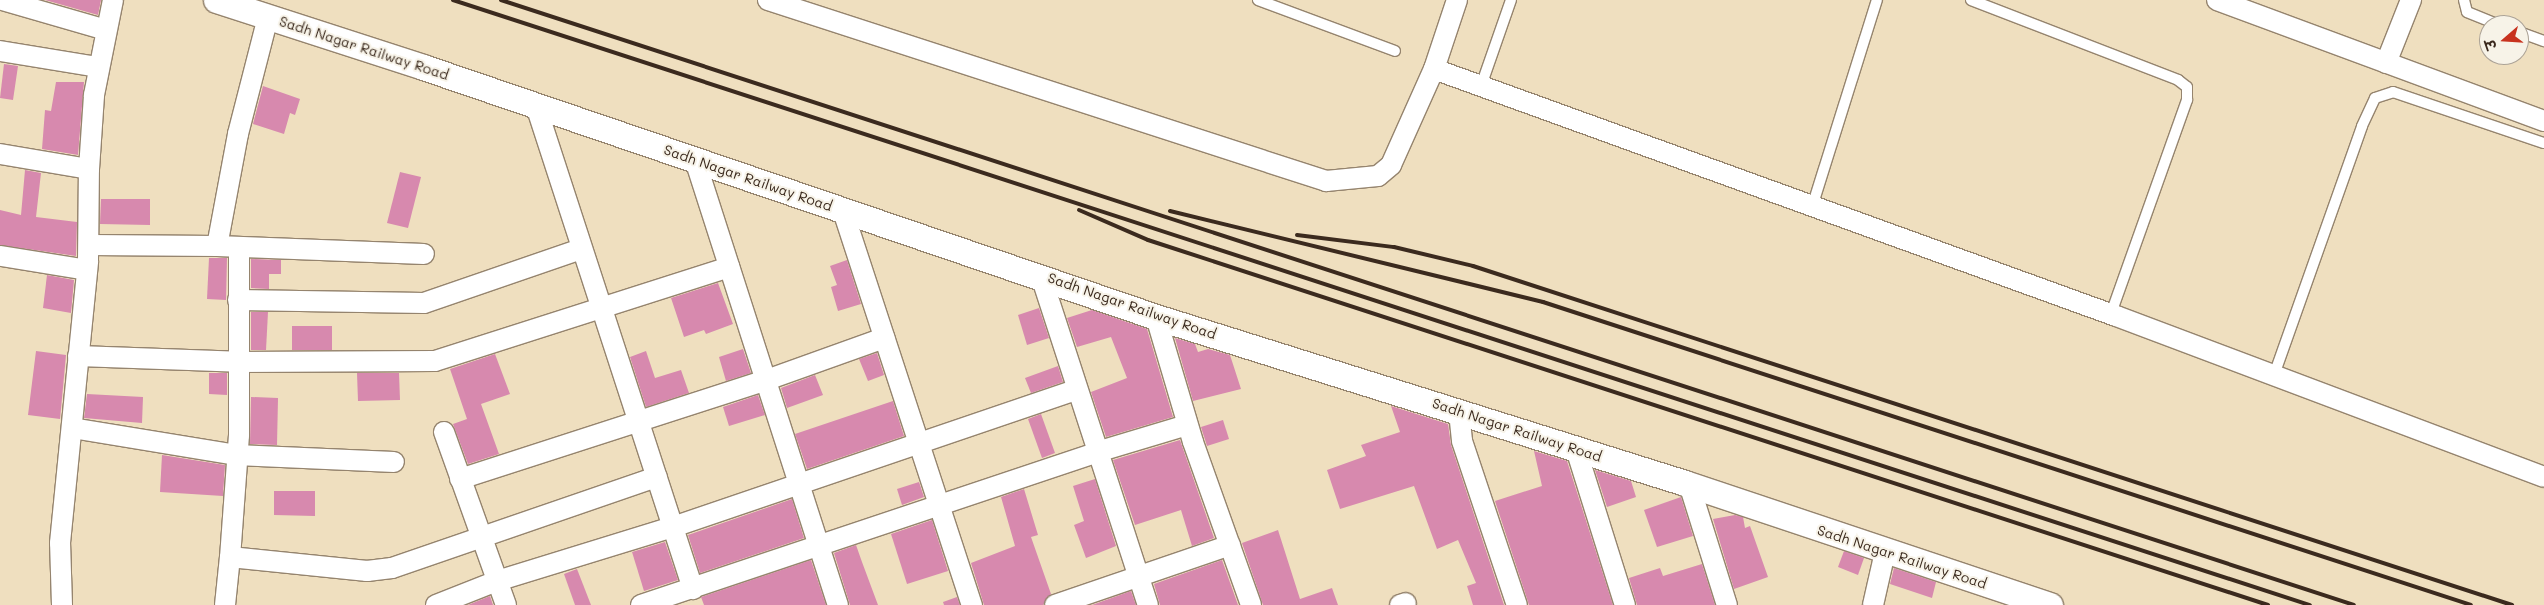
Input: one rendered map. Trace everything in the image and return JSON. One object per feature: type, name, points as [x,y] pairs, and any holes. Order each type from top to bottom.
[{"type":"street","points":[[2,0],[106,30]]},
{"type":"street","points":[[62,605],[60,543],[87,270],[89,169],[98,67],[113,0]]},
{"type":"street","name":"Sadh Nagar Railway Road","points":[[216,0],[536,106],[1156,317],[1688,484],[1885,552],[2050,605]]},
{"type":"street","points":[[768,0],[1326,181],[1374,176],[1388,169],[1434,69],[1457,0]]},
{"type":"street","points":[[2217,0],[2544,121]]},
{"type":"street","points":[[2386,63],[2411,0]]},
{"type":"street","points":[[217,246],[238,134],[268,17]]},
{"type":"street","points":[[0,51],[98,67]]},
{"type":"street","points":[[1434,69],[2111,314],[2544,478]]},
{"type":"street","points":[[536,106],[693,589]]},
{"type":"street","points":[[0,154],[89,169]]},
{"type":"street","points":[[695,160],[838,605]]},
{"type":"street","points":[[843,211],[972,605]]},
{"type":"street","points":[[88,245],[217,246],[424,254]]},
{"type":"street","points":[[225,605],[236,455],[239,248]]},
{"type":"street","points":[[238,300],[424,304],[581,249]]},
{"type":"street","points":[[0,257],[87,270]]},
{"type":"street","points":[[78,356],[238,362],[435,362],[729,267]]},
{"type":"street","points":[[1040,276],[1148,605]]},
{"type":"street","points":[[1156,317],[1187,425],[1251,605]]},
{"type":"street","points":[[460,479],[637,420],[766,380],[884,338]]},
{"type":"street","points":[[436,605],[497,581],[673,527],[918,442],[1076,390]]},
{"type":"street","points":[[1459,412],[1462,440],[1517,605]]},
{"type":"street","points":[[641,605],[693,589],[818,544],[940,507],[1097,452],[1187,425]]},
{"type":"street","points":[[72,428],[236,455],[394,462]]},
{"type":"street","points":[[444,432],[506,605]]},
{"type":"street","points":[[1576,449],[1625,605]]},
{"type":"street","points":[[230,557],[378,570],[482,539],[657,477]]},
{"type":"street","points":[[1688,484],[1727,605]]},
{"type":"street","points":[[1055,605],[1230,545]]},
{"type":"street","points":[[1874,605],[1885,552]]},
{"type":"lane","points":[[1258,0],[1395,51]]},
{"type":"lane","points":[[1481,86],[1511,0]]},
{"type":"lane","points":[[1812,207],[1877,0]]},
{"type":"lane","points":[[1971,0],[2178,80],[2187,87],[2187,100],[2111,314]]},
{"type":"lane","points":[[2464,0],[2467,12],[2479,17]]},
{"type":"lane","points":[[2529,36],[2544,41]]},
{"type":"lane","points":[[2274,375],[2362,126],[2375,98],[2393,92],[2544,143]]},
{"type":"building","points":[[45,0],[101,0],[98,15]]},
{"type":"building","points":[[4,64],[18,66],[13,100],[0,98]]},
{"type":"building","points":[[56,82],[84,82],[78,155],[42,149],[45,110],[51,111]]},
{"type":"building","points":[[263,86],[300,99],[295,115],[290,113],[284,134],[253,124]]},
{"type":"building","points":[[25,170],[41,173],[36,217],[77,222],[76,256],[0,245],[0,210],[21,215]]},
{"type":"building","points":[[400,172],[421,177],[408,228],[387,223]]},
{"type":"building","points":[[101,199],[150,199],[150,225],[100,224]]},
{"type":"building","points":[[209,258],[227,258],[226,300],[207,299]]},
{"type":"building","points":[[251,259],[281,260],[281,274],[269,274],[269,289],[251,288]]},
{"type":"building","points":[[847,260],[861,304],[838,311],[831,287],[837,285],[830,266]]},
{"type":"building","points":[[47,275],[74,280],[71,313],[43,308]]},
{"type":"building","points":[[718,283],[733,324],[706,334],[704,330],[684,337],[671,298]]},
{"type":"building","points":[[1039,308],[1049,338],[1027,345],[1018,315]]},
{"type":"building","points":[[1092,310],[1147,329],[1173,417],[1106,437],[1091,392],[1127,378],[1111,337],[1077,347],[1067,318]]},
{"type":"building","points":[[251,312],[268,312],[266,350],[251,350]]},
{"type":"building","points":[[292,326],[332,326],[332,350],[292,350]]},
{"type":"building","points":[[1175,338],[1195,344],[1198,352],[1208,349],[1230,355],[1241,389],[1193,401]]},
{"type":"building","points":[[743,349],[751,373],[726,381],[719,357]]},
{"type":"building","points":[[36,351],[66,355],[60,419],[28,415]]},
{"type":"building","points":[[646,351],[655,378],[681,370],[689,393],[646,407],[630,357]]},
{"type":"building","points":[[877,353],[884,375],[868,381],[859,359]]},
{"type":"building","points":[[495,354],[510,394],[481,404],[499,454],[468,464],[453,424],[467,419],[450,369]]},
{"type":"building","points":[[1058,366],[1063,382],[1031,393],[1025,378]]},
{"type":"building","points":[[209,373],[227,373],[227,395],[209,394]]},
{"type":"building","points":[[357,373],[399,373],[400,400],[358,401]]},
{"type":"building","points":[[815,375],[823,395],[787,408],[781,388]]},
{"type":"building","points":[[87,394],[143,397],[142,423],[84,418]]},
{"type":"building","points":[[758,395],[765,415],[729,426],[723,407]]},
{"type":"building","points":[[251,397],[278,398],[277,445],[250,444]]},
{"type":"building","points":[[893,401],[904,436],[807,469],[795,434]]},
{"type":"building","points":[[1391,406],[1448,424],[1451,445],[1504,605],[1473,605],[1467,586],[1476,583],[1458,540],[1437,549],[1414,486],[1340,509],[1327,470],[1366,456],[1361,445],[1400,432]]},
{"type":"building","points":[[1041,414],[1055,453],[1042,458],[1028,419]]},
{"type":"building","points":[[1223,420],[1229,439],[1207,446],[1201,427]]},
{"type":"building","points":[[1180,440],[1214,538],[1192,546],[1181,510],[1135,525],[1113,460]]},
{"type":"building","points":[[1534,451],[1567,461],[1613,605],[1529,605],[1495,501],[1542,486]]},
{"type":"building","points":[[162,455],[225,465],[223,496],[160,492]]},
{"type":"building","points":[[1595,470],[1631,481],[1636,497],[1607,507]]},
{"type":"building","points":[[1095,479],[1116,546],[1086,558],[1074,525],[1084,521],[1073,486]]},
{"type":"building","points":[[919,482],[924,497],[902,505],[897,489]]},
{"type":"building","points":[[1024,489],[1038,535],[1031,537],[1051,594],[1043,605],[984,605],[971,563],[1015,546],[1001,497]]},
{"type":"building","points":[[274,491],[315,491],[315,516],[274,515]]},
{"type":"building","points":[[1681,497],[1693,536],[1657,547],[1644,510]]},
{"type":"building","points":[[792,499],[804,538],[700,573],[688,535]]},
{"type":"building","points":[[1735,515],[1743,517],[1745,528],[1750,526],[1768,577],[1734,589],[1713,519]]},
{"type":"building","points":[[932,520],[948,571],[907,584],[891,534]]},
{"type":"building","points":[[1278,530],[1300,599],[1332,588],[1338,605],[1263,605],[1242,543]]},
{"type":"building","points":[[665,542],[678,580],[644,591],[632,552]]},
{"type":"building","points":[[856,545],[878,605],[850,605],[834,553]]},
{"type":"building","points":[[1844,551],[1864,558],[1858,575],[1838,567]]},
{"type":"building","points":[[811,560],[826,605],[704,605],[701,597]]},
{"type":"building","points":[[1222,560],[1238,605],[1160,605],[1154,584]]},
{"type":"building","points":[[1702,564],[1715,605],[1637,605],[1629,578],[1660,568],[1663,576]]},
{"type":"building","points":[[1894,568],[1936,582],[1932,598],[1890,584]]},
{"type":"building","points":[[577,569],[591,605],[575,605],[564,574]]},
{"type":"building","points":[[1131,591],[1136,605],[1092,605]]},
{"type":"building","points":[[490,596],[493,605],[468,605]]},
{"type":"building","points":[[957,597],[960,605],[944,605],[943,602]]},
{"type":"railway","points":[[453,0],[2310,605]]},
{"type":"railway","points":[[501,0],[2354,605]]},
{"type":"railway","points":[[1079,210],[1148,240],[2268,605]]},
{"type":"railway","points":[[1170,211],[1543,302],[2471,605]]},
{"type":"railway","points":[[1297,235],[1394,247],[1473,266],[2512,605]]}]
